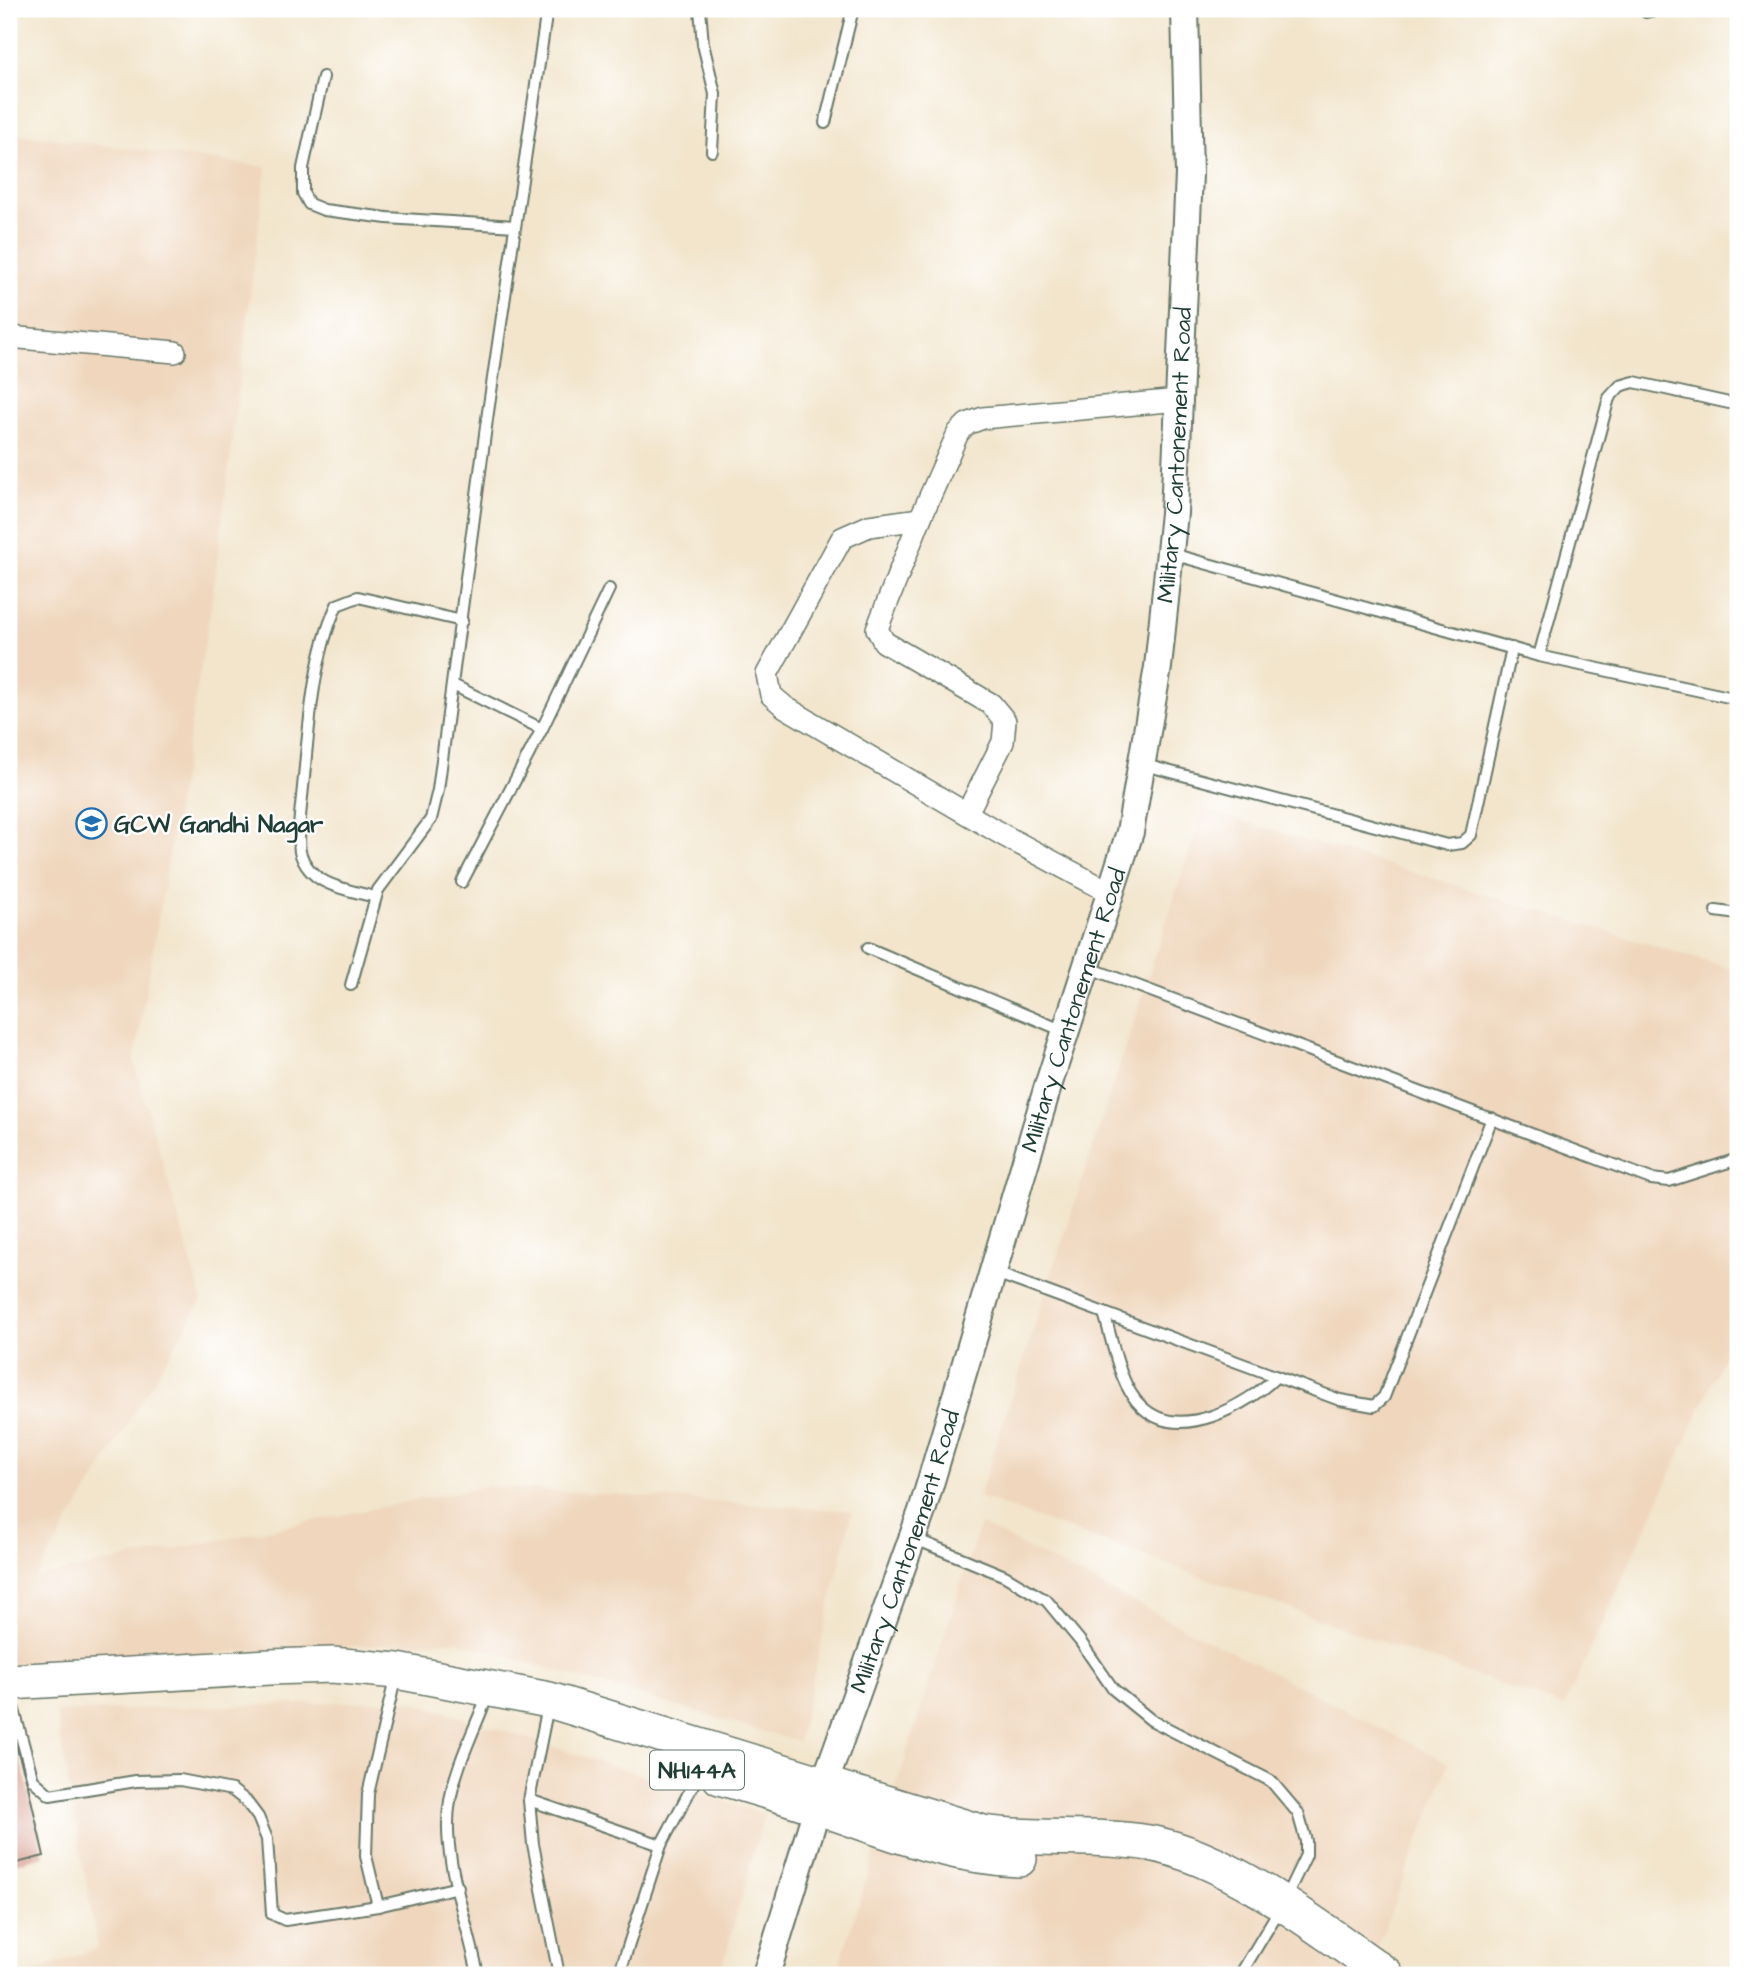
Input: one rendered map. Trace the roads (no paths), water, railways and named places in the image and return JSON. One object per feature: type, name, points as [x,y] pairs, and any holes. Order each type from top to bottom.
[{"type":"highway","name":"NH144A","points":[[9,1694],[270,1667],[332,1665],[547,1712],[821,1794],[983,1833],[1021,1838],[1111,1839],[1152,1844],[1193,1857],[1277,1913],[1386,1975]]},
{"type":"highway","name":"NH144A","points":[[1277,1913],[1353,1975]]},
{"type":"street","name":"Military Cantonement Road","points":[[766,1975],[821,1794],[913,1538],[1066,1032],[1130,832],[1158,667],[1170,553],[1188,174],[1185,9]]},
{"type":"street","points":[[9,337],[176,352]]},
{"type":"street","points":[[968,811],[1003,742],[1005,721],[991,704],[884,642],[877,629],[919,519],[958,433],[972,421],[1179,400]]},
{"type":"street","points":[[919,519],[869,526],[842,538],[767,674],[771,695],[785,708],[968,811],[1003,835],[1111,893]]},
{"type":"lane","points":[[351,985],[375,897],[431,819],[453,685],[514,226],[547,9]]},
{"type":"lane","points":[[700,9],[703,44],[715,94],[712,151]]},
{"type":"lane","points":[[825,123],[853,9]]},
{"type":"lane","points":[[1646,12],[1660,9]]},
{"type":"lane","points":[[323,77],[303,168],[303,193],[309,204],[324,210],[387,218],[514,226]]},
{"type":"lane","points":[[1539,656],[1606,411],[1614,391],[1634,382],[1738,405]]},
{"type":"lane","points":[[1170,553],[1539,656],[1738,699]]},
{"type":"lane","points":[[462,882],[542,729],[609,589]]},
{"type":"lane","points":[[375,897],[333,886],[313,876],[304,866],[300,852],[307,742],[319,664],[330,621],[337,605],[358,597],[462,621]]},
{"type":"lane","points":[[1142,764],[1447,845],[1462,843],[1471,835],[1512,648]]},
{"type":"lane","points":[[453,685],[542,729]]},
{"type":"lane","points":[[1716,911],[1738,914]]},
{"type":"lane","points":[[868,948],[1066,1032]]},
{"type":"lane","points":[[1087,967],[1660,1181],[1738,1159]]},
{"type":"lane","points":[[993,1272],[1340,1400],[1370,1406],[1381,1400],[1492,1118]]},
{"type":"lane","points":[[1104,1313],[1132,1394],[1142,1407],[1154,1416],[1182,1421],[1218,1414],[1260,1392],[1276,1377]]},
{"type":"lane","points":[[913,1538],[1005,1577],[1046,1601],[1080,1641],[1113,1689],[1152,1720],[1271,1781],[1298,1813],[1306,1841],[1306,1855],[1277,1913],[1240,1975]]},
{"type":"lane","points":[[378,1906],[366,1856],[367,1806],[395,1679]]},
{"type":"lane","points":[[9,1694],[33,1780],[50,1795],[136,1781],[180,1780],[232,1790],[246,1801],[258,1817],[267,1839],[272,1914],[285,1920],[378,1906],[458,1887]]},
{"type":"lane","points":[[478,1975],[449,1852],[450,1800],[486,1698]]},
{"type":"lane","points":[[547,1712],[529,1800],[533,1844],[559,1975]]},
{"type":"lane","points":[[619,1975],[661,1845],[706,1761]]},
{"type":"lane","points":[[529,1800],[661,1845]]},
{"type":"place","name":"GCW Gandhi Nagar","points":[[91,824]]}]
